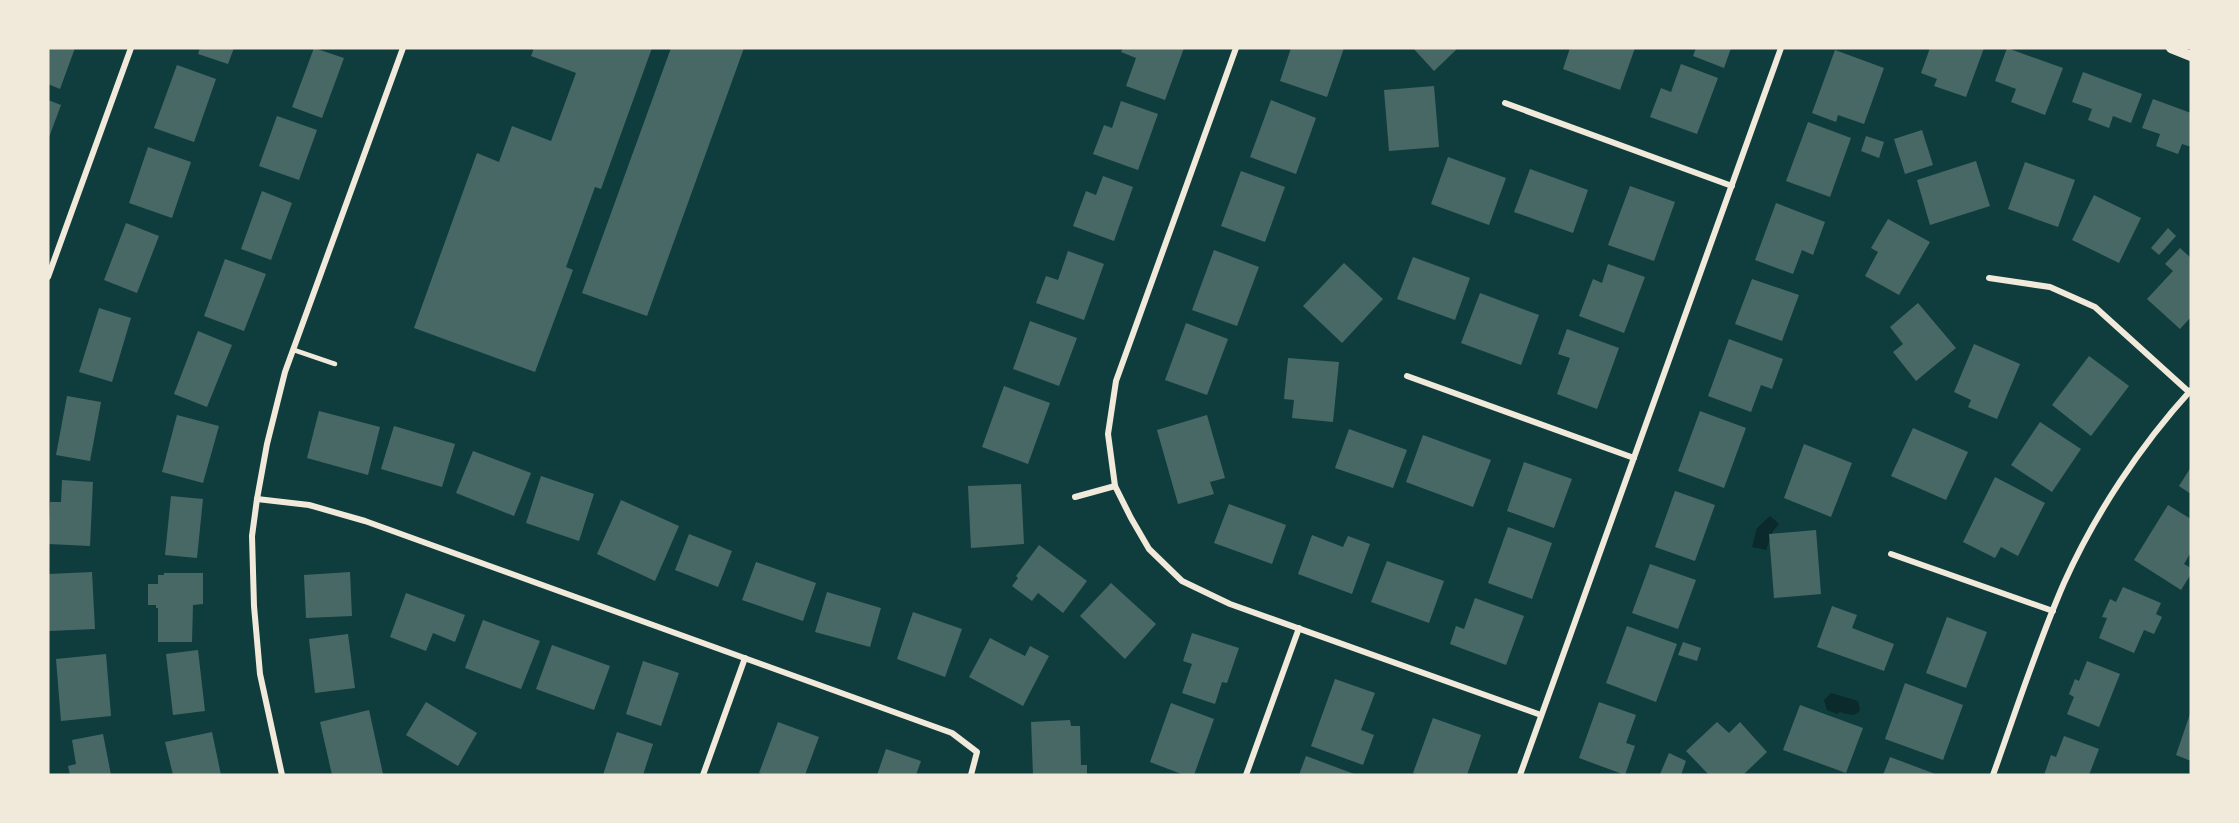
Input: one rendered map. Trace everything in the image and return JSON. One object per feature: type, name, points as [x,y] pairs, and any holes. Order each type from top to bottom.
[{"type":"street","points":[[48,277],[131,48]]},
{"type":"street","points":[[282,775],[260,674],[254,606],[252,536],[257,499],[267,444],[285,372],[403,48]]},
{"type":"street","points":[[1236,48],[1116,381],[1108,434],[1115,486],[1149,549],[1182,581],[1230,604],[1541,715]]},
{"type":"street","points":[[1520,775],[1781,48]]},
{"type":"street","points":[[2171,48],[2191,56]]},
{"type":"street","points":[[1505,104],[1732,186]]},
{"type":"street","points":[[1989,278],[2050,287],[2095,307],[2190,391],[2162,422],[2104,508],[2084,544],[2053,611],[1993,775]]},
{"type":"street","points":[[1407,376],[1634,458]]},
{"type":"street","points":[[1075,497],[1115,486]]},
{"type":"street","points":[[257,499],[309,505],[365,521],[952,733],[977,752],[971,775]]},
{"type":"street","points":[[1891,554],[2053,611]]},
{"type":"street","points":[[1246,775],[1299,628]]},
{"type":"street","points":[[703,775],[745,658]]},
{"type":"lane","points":[[294,350],[334,364]]},
{"type":"water","points":[[1770,516],[1779,524],[1773,531],[1766,550],[1752,547],[1757,528]]},
{"type":"water","points":[[1831,693],[1858,701],[1860,710],[1851,715],[1840,712],[1837,714],[1827,710],[1824,700]]},
{"type":"building","points":[[48,48],[75,48],[60,89],[48,84]]},
{"type":"building","points":[[200,48],[234,48],[228,64],[198,54]]},
{"type":"building","points":[[314,48],[344,58],[322,118],[292,107]]},
{"type":"building","points":[[534,48],[652,48],[601,189],[595,187],[566,267],[573,270],[535,372],[414,328],[477,153],[499,162],[512,126],[551,141],[576,73],[531,56]]},
{"type":"building","points":[[671,48],[744,48],[647,316],[582,293]]},
{"type":"building","points":[[1123,48],[1184,48],[1165,100],[1126,86],[1136,58],[1121,52]]},
{"type":"building","points":[[1291,48],[1344,48],[1327,97],[1280,81]]},
{"type":"building","points":[[1413,48],[1458,48],[1434,71]]},
{"type":"building","points":[[1570,48],[1635,48],[1620,90],[1563,69]]},
{"type":"building","points":[[1696,48],[1731,48],[1724,68],[1693,56]]},
{"type":"building","points":[[1930,48],[1984,48],[1966,97],[1934,86],[1937,79],[1921,73]]},
{"type":"building","points":[[2007,48],[2063,68],[2045,115],[2011,102],[2016,89],[1995,81]]},
{"type":"building","points":[[1835,50],[1884,68],[1864,124],[1838,115],[1836,122],[1812,113]]},
{"type":"building","points":[[1681,64],[1718,78],[1697,134],[1650,117],[1661,88],[1671,92]]},
{"type":"building","points":[[177,65],[216,79],[194,142],[154,128]]},
{"type":"building","points":[[2083,72],[2142,94],[2131,123],[2113,116],[2109,128],[2088,120],[2092,109],[2072,102]]},
{"type":"building","points":[[1434,86],[1439,147],[1389,151],[1384,90]]},
{"type":"building","points":[[2153,99],[2191,113],[2191,147],[2182,144],[2178,154],[2156,146],[2160,134],[2142,128]]},
{"type":"building","points":[[48,100],[61,105],[48,140]]},
{"type":"building","points":[[1271,100],[1316,118],[1296,174],[1250,157]]},
{"type":"building","points":[[1121,101],[1158,114],[1138,170],[1093,154],[1104,125],[1112,128]]},
{"type":"building","points":[[277,116],[317,130],[299,180],[259,166]]},
{"type":"building","points":[[1808,122],[1851,138],[1830,197],[1786,181]]},
{"type":"building","points":[[1922,130],[1933,165],[1905,174],[1894,139]]},
{"type":"building","points":[[1866,136],[1884,142],[1879,158],[1861,151]]},
{"type":"building","points":[[148,147],[191,162],[172,218],[129,203]]},
{"type":"building","points":[[1448,157],[1506,178],[1489,225],[1431,204]]},
{"type":"building","points":[[1976,161],[1990,206],[1930,225],[1917,180]]},
{"type":"building","points":[[2025,162],[2075,180],[2058,227],[2008,209]]},
{"type":"building","points":[[1530,169],[1588,190],[1573,233],[1514,212]]},
{"type":"building","points":[[1241,171],[1285,187],[1265,242],[1221,226]]},
{"type":"building","points":[[1103,176],[1133,187],[1114,241],[1073,226],[1086,191],[1096,195]]},
{"type":"building","points":[[1630,186],[1675,202],[1654,261],[1608,245]]},
{"type":"building","points":[[262,191],[292,203],[271,260],[241,249]]},
{"type":"building","points":[[2094,195],[2141,218],[2119,263],[2072,240]]},
{"type":"building","points":[[1776,203],[1825,222],[1813,255],[1802,250],[1793,274],[1755,260]]},
{"type":"building","points":[[1888,219],[1930,242],[1899,295],[1865,276],[1878,252],[1871,248]]},
{"type":"building","points":[[126,223],[159,236],[137,293],[104,280]]},
{"type":"building","points":[[2168,228],[2176,236],[2159,255],[2151,248]]},
{"type":"building","points":[[2180,248],[2191,258],[2191,317],[2180,329],[2147,299],[2173,271],[2165,264]]},
{"type":"building","points":[[1214,250],[1259,267],[1237,326],[1192,310]]},
{"type":"building","points":[[1068,251],[1104,264],[1084,320],[1036,303],[1046,276],[1058,280]]},
{"type":"building","points":[[1413,257],[1470,278],[1455,320],[1397,299]]},
{"type":"building","points":[[225,259],[266,274],[244,331],[204,316]]},
{"type":"building","points":[[1344,263],[1383,299],[1342,343],[1303,306]]},
{"type":"building","points":[[1608,264],[1645,277],[1624,333],[1579,316],[1593,279],[1602,283]]},
{"type":"building","points":[[1752,279],[1799,295],[1782,341],[1735,324]]},
{"type":"building","points":[[1480,293],[1539,315],[1521,365],[1461,343]]},
{"type":"building","points":[[1918,303],[1956,348],[1916,381],[1893,352],[1903,344],[1890,327]]},
{"type":"building","points":[[99,308],[131,318],[112,382],[79,372]]},
{"type":"building","points":[[1030,321],[1077,338],[1059,386],[1013,369]]},
{"type":"building","points":[[1186,323],[1228,339],[1207,395],[1165,380]]},
{"type":"building","points":[[1567,329],[1619,348],[1597,409],[1557,394],[1570,358],[1558,354]]},
{"type":"building","points":[[198,331],[232,345],[207,407],[174,394]]},
{"type":"building","points":[[1729,339],[1783,359],[1772,389],[1761,385],[1751,412],[1708,396]]},
{"type":"building","points":[[1974,344],[2020,364],[1997,419],[1968,407],[1971,400],[1954,392]]},
{"type":"building","points":[[2089,356],[2129,386],[2091,436],[2052,405]]},
{"type":"building","points":[[1288,358],[1339,362],[1333,422],[1292,418],[1294,400],[1284,399]]},
{"type":"building","points":[[1004,386],[1050,403],[1028,464],[982,447]]},
{"type":"building","points":[[67,396],[101,402],[90,461],[56,455]]},
{"type":"building","points":[[319,411],[380,427],[368,475],[307,458]]},
{"type":"building","points":[[1700,411],[1746,428],[1724,488],[1678,471]]},
{"type":"building","points":[[177,415],[219,426],[203,483],[162,472]]},
{"type":"building","points":[[1207,415],[1225,478],[1210,482],[1214,494],[1178,504],[1157,430]]},
{"type":"building","points":[[2040,422],[2081,449],[2052,492],[2011,465]]},
{"type":"building","points":[[394,426],[455,444],[442,487],[381,469]]},
{"type":"building","points":[[1913,428],[1968,452],[1946,500],[1891,476]]},
{"type":"building","points":[[1349,429],[1407,450],[1393,488],[1335,468]]},
{"type":"building","points":[[1423,435],[1491,460],[1473,507],[1406,482]]},
{"type":"building","points":[[1804,444],[1852,463],[1831,517],[1784,498]]},
{"type":"building","points":[[473,451],[531,473],[514,516],[456,493]]},
{"type":"building","points":[[1524,462],[1572,479],[1554,528],[1507,511]]},
{"type":"building","points":[[2191,467],[2191,494],[2179,486]]},
{"type":"building","points":[[541,476],[594,494],[579,541],[526,523]]},
{"type":"building","points":[[1995,477],[2045,503],[2018,556],[2001,547],[1995,558],[1963,542]]},
{"type":"building","points":[[62,480],[93,482],[90,546],[48,544],[50,502],[61,502]]},
{"type":"building","points":[[1021,484],[1024,544],[971,548],[968,486]]},
{"type":"building","points":[[1675,491],[1715,505],[1695,561],[1655,547]]},
{"type":"building","points":[[171,496],[203,499],[197,558],[165,555]]},
{"type":"building","points":[[621,500],[679,526],[655,581],[597,554]]},
{"type":"building","points":[[1229,504],[1286,525],[1272,564],[1214,543]]},
{"type":"building","points":[[2168,505],[2191,519],[2191,552],[2184,564],[2191,568],[2191,574],[2181,590],[2134,560]]},
{"type":"building","points":[[1508,527],[1552,543],[1532,599],[1488,583]]},
{"type":"building","points":[[1816,530],[1821,594],[1774,598],[1769,534]]},
{"type":"building","points":[[689,534],[732,551],[718,587],[675,570]]},
{"type":"building","points":[[1312,535],[1343,547],[1348,536],[1370,544],[1352,594],[1298,574]]},
{"type":"building","points":[[1039,545],[1087,581],[1063,613],[1038,593],[1032,601],[1012,586],[1018,578],[1016,576]]},
{"type":"building","points":[[1387,561],[1444,581],[1429,623],[1371,602]]},
{"type":"building","points":[[756,562],[816,583],[803,621],[742,600]]},
{"type":"building","points":[[1650,564],[1696,580],[1678,629],[1632,613]]},
{"type":"building","points":[[92,572],[95,629],[49,631],[48,574]]},
{"type":"building","points":[[350,572],[352,616],[306,618],[304,575]]},
{"type":"building","points":[[164,573],[203,573],[203,604],[193,605],[192,642],[158,642],[158,608],[156,605],[148,605],[148,584],[158,584],[158,575],[164,575]]},
{"type":"building","points":[[1111,583],[1156,624],[1125,659],[1080,616]]},
{"type":"building","points":[[2123,587],[2161,603],[2156,614],[2162,617],[2154,634],[2144,630],[2134,653],[2099,638],[2107,618],[2102,617],[2110,599],[2116,602]]},
{"type":"building","points":[[827,592],[881,608],[870,647],[815,632]]},
{"type":"building","points":[[406,593],[465,615],[455,642],[433,633],[426,651],[390,637]]},
{"type":"building","points":[[1475,598],[1524,616],[1506,665],[1450,644],[1456,626],[1464,629]]},
{"type":"building","points":[[1832,606],[1857,615],[1852,628],[1894,644],[1884,671],[1817,647]]},
{"type":"building","points":[[913,612],[962,629],[945,677],[897,659]]},
{"type":"building","points":[[1947,617],[1987,632],[1966,688],[1926,673]]},
{"type":"building","points":[[483,620],[540,641],[521,689],[465,668]]},
{"type":"building","points":[[1627,626],[1677,644],[1656,702],[1606,683]]},
{"type":"building","points":[[1192,633],[1239,648],[1227,683],[1222,682],[1215,704],[1182,693],[1192,664],[1183,661]]},
{"type":"building","points":[[348,634],[355,688],[315,693],[309,639]]},
{"type":"building","points":[[990,638],[1025,656],[1030,646],[1049,656],[1023,706],[969,677]]},
{"type":"building","points":[[1683,642],[1701,648],[1697,661],[1678,655]]},
{"type":"building","points":[[552,645],[610,666],[594,710],[536,689]]},
{"type":"building","points":[[198,650],[205,711],[173,715],[166,654]]},
{"type":"building","points":[[106,654],[111,716],[61,721],[56,659]]},
{"type":"building","points":[[643,661],[679,673],[661,726],[626,714]]},
{"type":"building","points":[[2087,661],[2120,674],[2099,727],[2067,714],[2074,697],[2069,694],[2075,679],[2079,681]]},
{"type":"building","points":[[1335,679],[1375,693],[1361,730],[1374,735],[1363,765],[1311,746]]},
{"type":"building","points":[[1905,683],[1963,705],[1943,760],[1885,739]]},
{"type":"building","points":[[426,702],[477,733],[458,766],[406,735]]},
{"type":"building","points":[[1599,702],[1636,715],[1626,743],[1635,746],[1625,775],[1579,758]]},
{"type":"building","points":[[1171,703],[1214,719],[1194,775],[1184,775],[1150,762]]},
{"type":"building","points":[[1800,705],[1863,728],[1846,773],[1783,750]]},
{"type":"building","points":[[369,710],[383,774],[332,775],[320,722]]},
{"type":"building","points":[[2191,711],[2191,761],[2176,755]]},
{"type":"building","points":[[1433,718],[1481,735],[1467,775],[1413,773]]},
{"type":"building","points":[[1070,720],[1071,726],[1080,726],[1081,765],[1087,765],[1087,775],[1033,775],[1031,722]]},
{"type":"building","points":[[778,722],[819,737],[805,775],[759,773]]},
{"type":"building","points":[[1717,722],[1729,733],[1740,722],[1767,752],[1743,775],[1709,775],[1686,751]]},
{"type":"building","points":[[212,732],[221,775],[173,775],[165,742]]},
{"type":"building","points":[[617,732],[653,744],[643,775],[603,775]]},
{"type":"building","points":[[103,734],[111,775],[70,775],[68,766],[76,764],[72,740]]},
{"type":"building","points":[[2064,736],[2099,749],[2089,775],[2044,775],[2051,755],[2056,757]]},
{"type":"building","points":[[886,749],[921,761],[916,775],[877,775]]},
{"type":"building","points":[[1669,753],[1686,761],[1681,775],[1660,774]]},
{"type":"building","points":[[1306,756],[1357,775],[1299,775]]},
{"type":"building","points":[[1890,757],[1938,775],[1883,775]]}]
